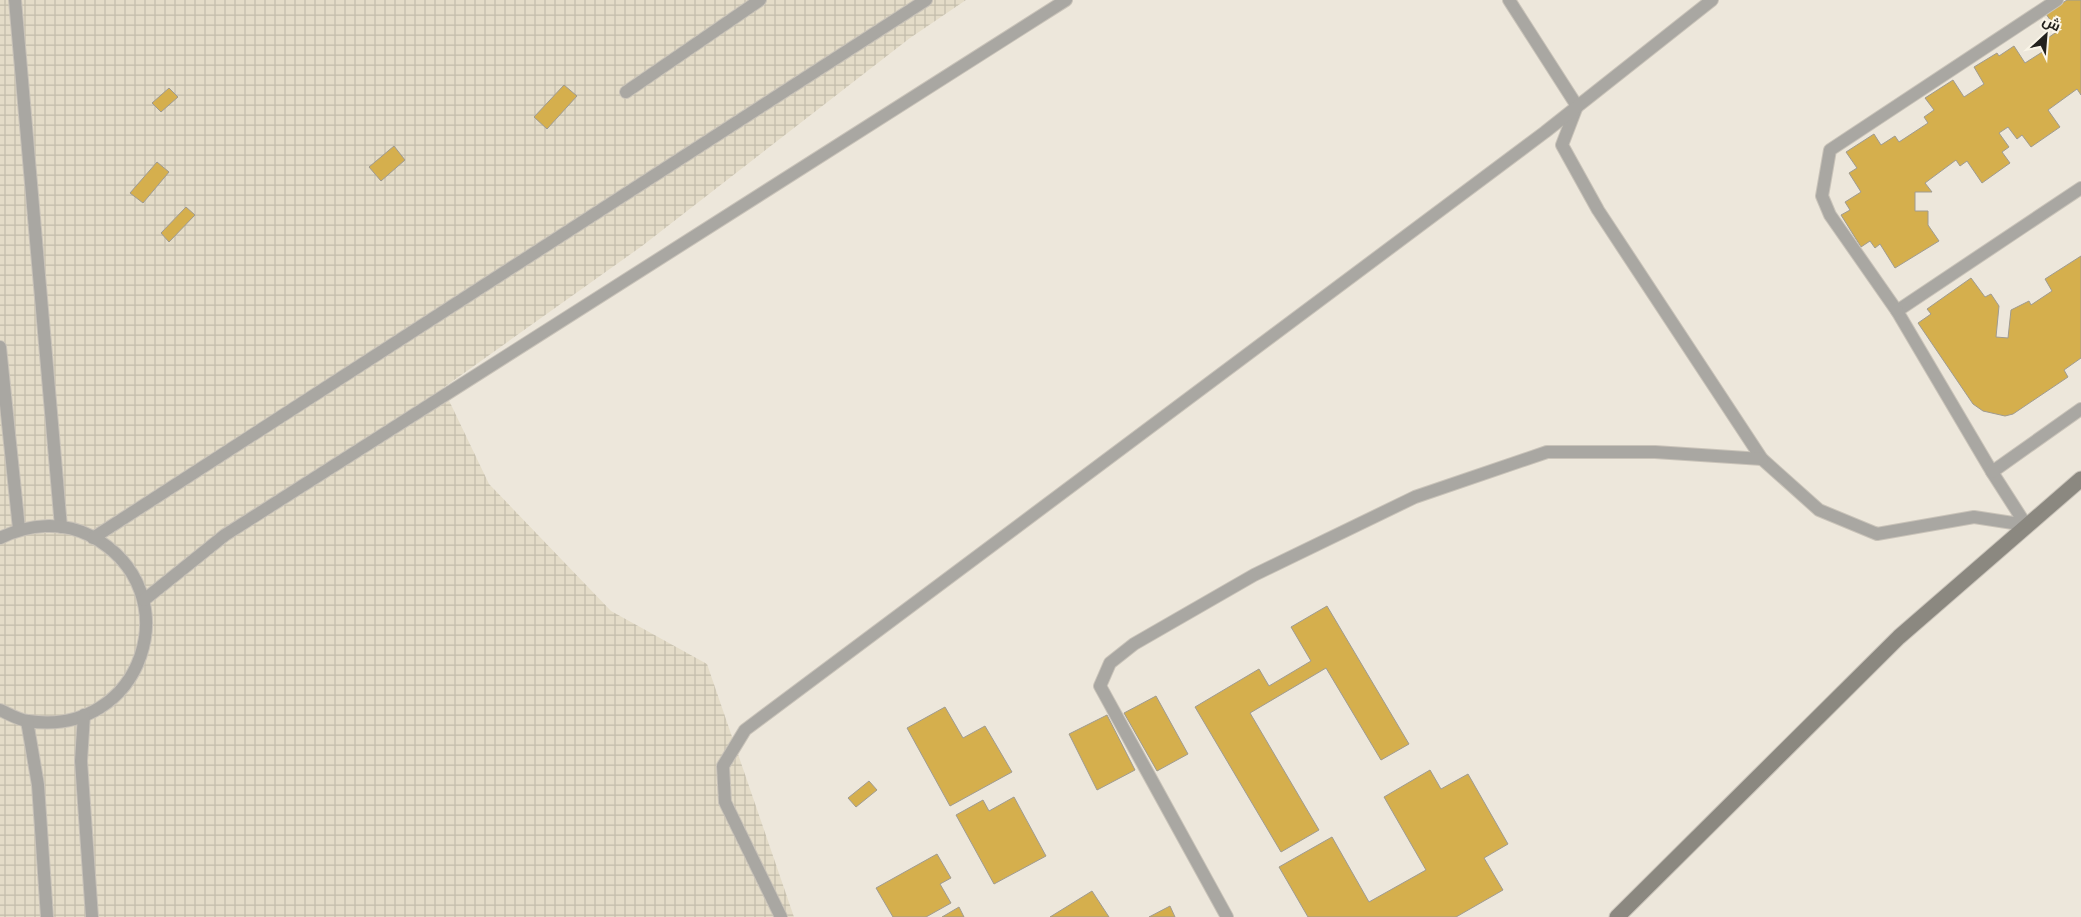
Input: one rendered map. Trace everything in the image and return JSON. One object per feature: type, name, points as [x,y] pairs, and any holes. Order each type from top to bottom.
[{"type":"main road","points":[[1617,917],[1899,637],[2081,478]]},
{"type":"lane","points":[[15,0],[61,527]]},
{"type":"lane","points":[[626,92],[760,0]]},
{"type":"lane","points":[[93,538],[926,0]]},
{"type":"lane","points":[[144,600],[225,535],[1066,0]]},
{"type":"lane","points":[[1509,0],[1577,106]]},
{"type":"lane","points":[[781,917],[726,802],[724,766],[745,730],[1577,106],[1712,0]]},
{"type":"lane","points":[[2026,525],[1992,472],[1897,311],[1830,215],[1822,196],[1830,150],[2056,0]]},
{"type":"lane","points":[[1577,106],[1562,145],[1598,210],[1762,459],[1819,510],[1877,534],[1974,517],[2026,525]]},
{"type":"lane","points":[[1897,311],[2081,188]]},
{"type":"lane","points":[[0,347],[19,529]]},
{"type":"lane","points":[[1992,472],[2081,409]]},
{"type":"lane","points":[[1228,917],[1100,686],[1110,664],[1128,649],[1254,575],[1415,497],[1547,452],[1655,452],[1762,459]]},
{"type":"lane","points":[[0,538],[19,529],[50,525],[81,531],[109,546],[130,569],[144,600],[147,632],[139,664],[120,692],[93,713],[61,723],[27,721],[0,710]]},
{"type":"lane","points":[[84,716],[81,761],[92,917]]},
{"type":"lane","points":[[27,721],[38,785],[47,917]]},
{"type":"shaded area","points":[[0,0],[966,0],[910,38],[642,246],[443,388],[489,484],[611,611],[707,664],[794,917],[0,917]]},
{"type":"building","points":[[2067,0],[2081,0],[2081,95],[2077,89],[2048,110],[2060,127],[2031,147],[2022,135],[2017,139],[2008,127],[1999,133],[2009,147],[2002,152],[2010,163],[1982,183],[1967,161],[1960,166],[1956,160],[1925,183],[1932,192],[1915,192],[1915,211],[1928,211],[1928,225],[1939,241],[1895,268],[1880,244],[1875,248],[1870,241],[1861,247],[1841,215],[1850,210],[1845,202],[1861,192],[1849,173],[1857,168],[1846,152],[1874,134],[1881,145],[1895,136],[1899,142],[1928,123],[1924,117],[1934,110],[1925,98],[1953,80],[1964,97],[1984,84],[1974,67],[1997,53],[1999,56],[2014,46],[2025,63],[2047,49],[2042,42],[2058,31],[2046,14]]},
{"type":"building","points":[[564,85],[577,96],[547,129],[534,117]]},
{"type":"building","points":[[169,88],[178,97],[161,112],[152,103]]},
{"type":"building","points":[[394,146],[405,160],[381,181],[369,167]]},
{"type":"building","points":[[157,162],[169,172],[143,203],[130,193]]},
{"type":"building","points":[[186,207],[195,215],[169,242],[161,233]]},
{"type":"building","points":[[2081,256],[2081,358],[2064,370],[2068,377],[2013,414],[2005,416],[1983,411],[1973,404],[1918,323],[1931,314],[1927,309],[1971,278],[1985,297],[1991,294],[1999,306],[1996,337],[2008,338],[2011,310],[2029,301],[2031,305],[2052,291],[2045,279]]},
{"type":"building","points":[[1327,606],[1409,744],[1381,760],[1326,668],[1250,713],[1319,830],[1281,852],[1195,707],[1259,669],[1269,686],[1311,661],[1291,627]]},
{"type":"building","points":[[1156,696],[1188,754],[1157,771],[1124,713]]},
{"type":"building","points":[[945,707],[963,738],[985,726],[1012,772],[950,806],[907,728]]},
{"type":"building","points":[[1107,715],[1135,770],[1097,790],[1069,734]]},
{"type":"building","points":[[1430,770],[1441,789],[1468,774],[1508,844],[1484,858],[1503,890],[1456,917],[1308,917],[1279,867],[1332,837],[1369,902],[1426,870],[1384,797]]},
{"type":"building","points":[[869,781],[877,790],[856,807],[848,798]]},
{"type":"building","points":[[1014,797],[1046,856],[994,884],[956,815],[983,800],[989,811]]},
{"type":"building","points":[[937,854],[951,878],[940,884],[951,903],[926,917],[893,917],[876,888]]},
{"type":"building","points":[[1092,891],[1109,917],[1050,917]]},
{"type":"building","points":[[1170,906],[1175,917],[1149,917]]},
{"type":"building","points":[[959,907],[964,917],[942,917]]}]
